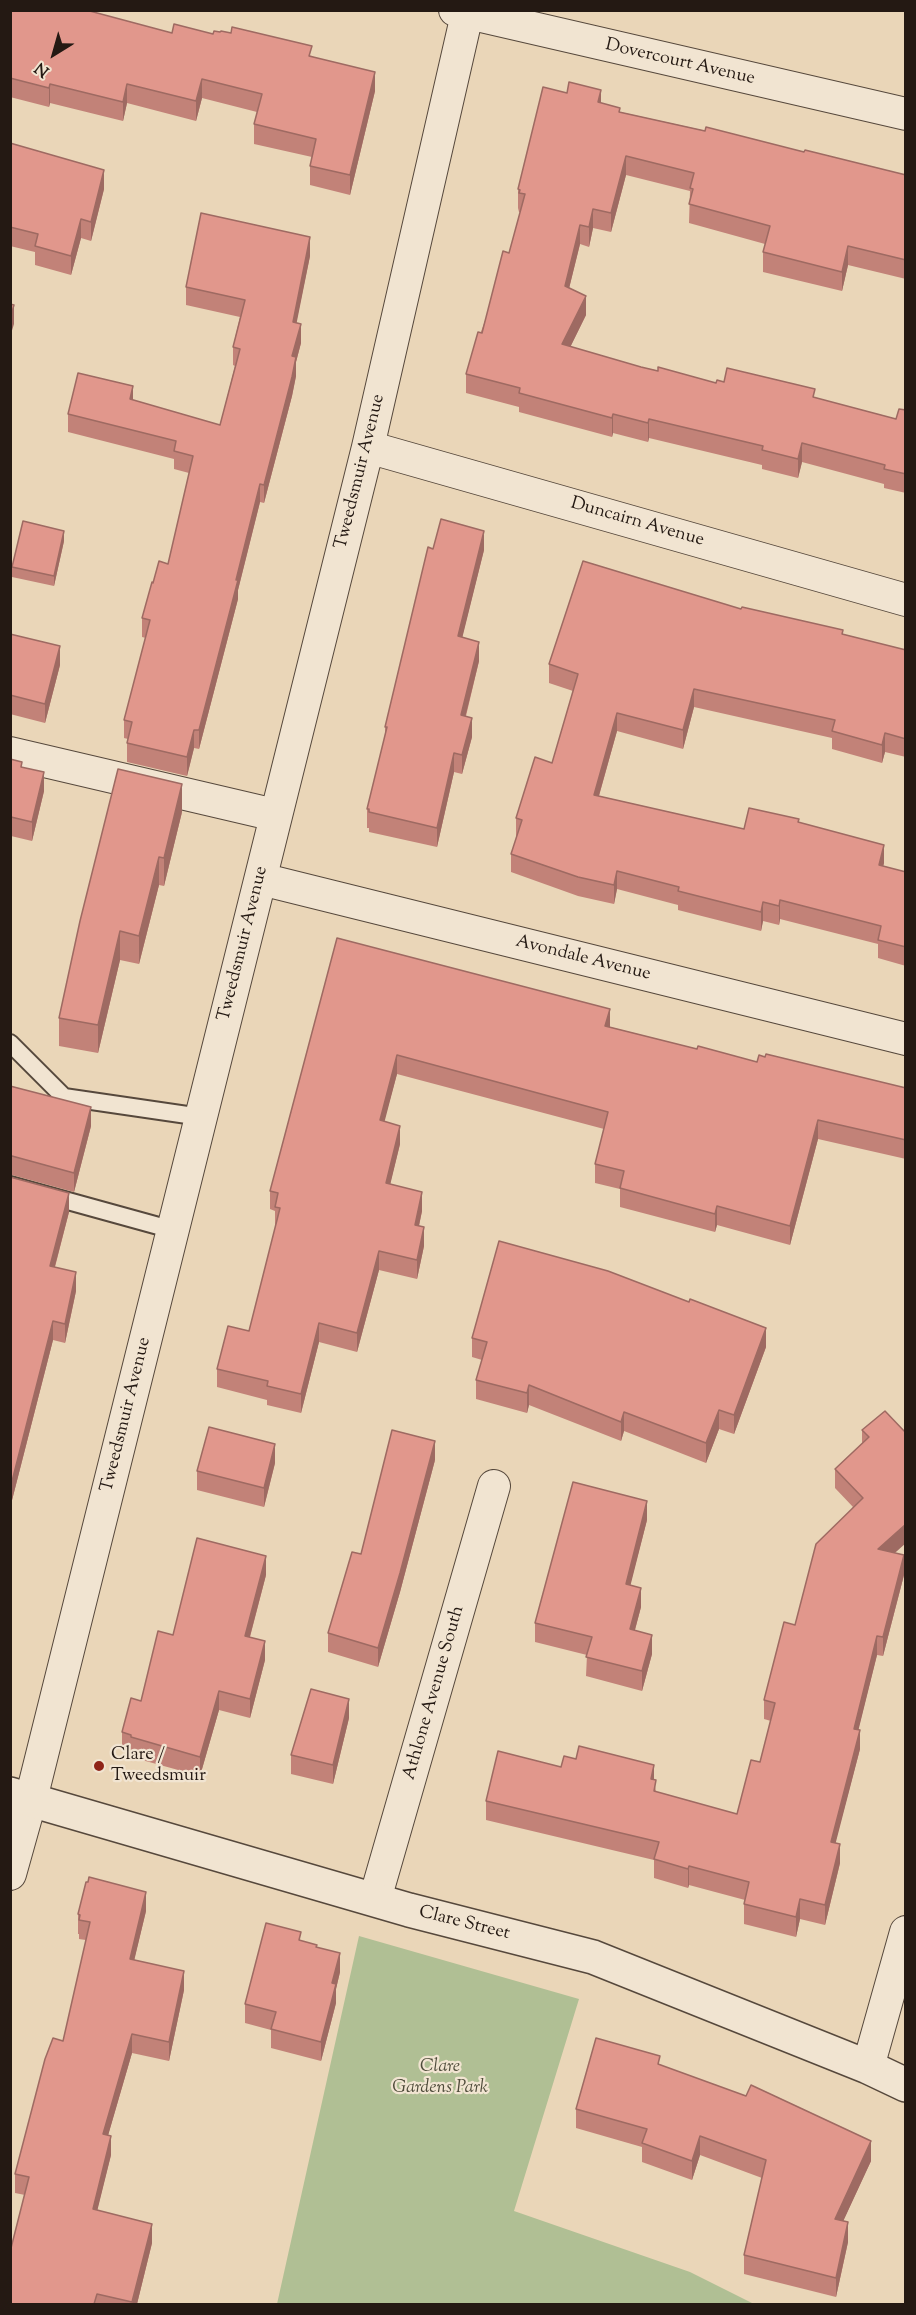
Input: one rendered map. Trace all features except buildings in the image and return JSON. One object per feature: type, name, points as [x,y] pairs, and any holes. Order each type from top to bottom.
[{"type":"street","name":"Dovercourt Avenue","points":[[463,11],[906,114]]},
{"type":"street","name":"Tweedsmuir Avenue","points":[[10,1874],[21,1797],[173,1230],[368,447],[463,11]]},
{"type":"street","name":"Duncairn Avenue","points":[[368,447],[906,600]]},
{"type":"street","points":[[10,753],[275,815]]},
{"type":"street","name":"Avondale Avenue","points":[[261,879],[906,1039]]},
{"type":"street","name":"Athlone Avenue South","points":[[375,1899],[494,1486]]},
{"type":"street","name":"Clare Street","points":[[21,1797],[409,1910],[593,1957],[868,2067],[906,2085]]},
{"type":"street","points":[[868,2067],[906,1932]]},
{"type":"lane","points":[[10,1043],[64,1097],[201,1117]]},
{"type":"lane","points":[[10,1185],[173,1230]]},
{"type":"green space","name":"Clare Gardens Park","points":[[359,1936],[579,1999],[514,2211],[690,2272],[754,2304],[277,2304]]},
{"type":"place","name":"Clare / Tweedsmuir","points":[[99,1766]]}]
